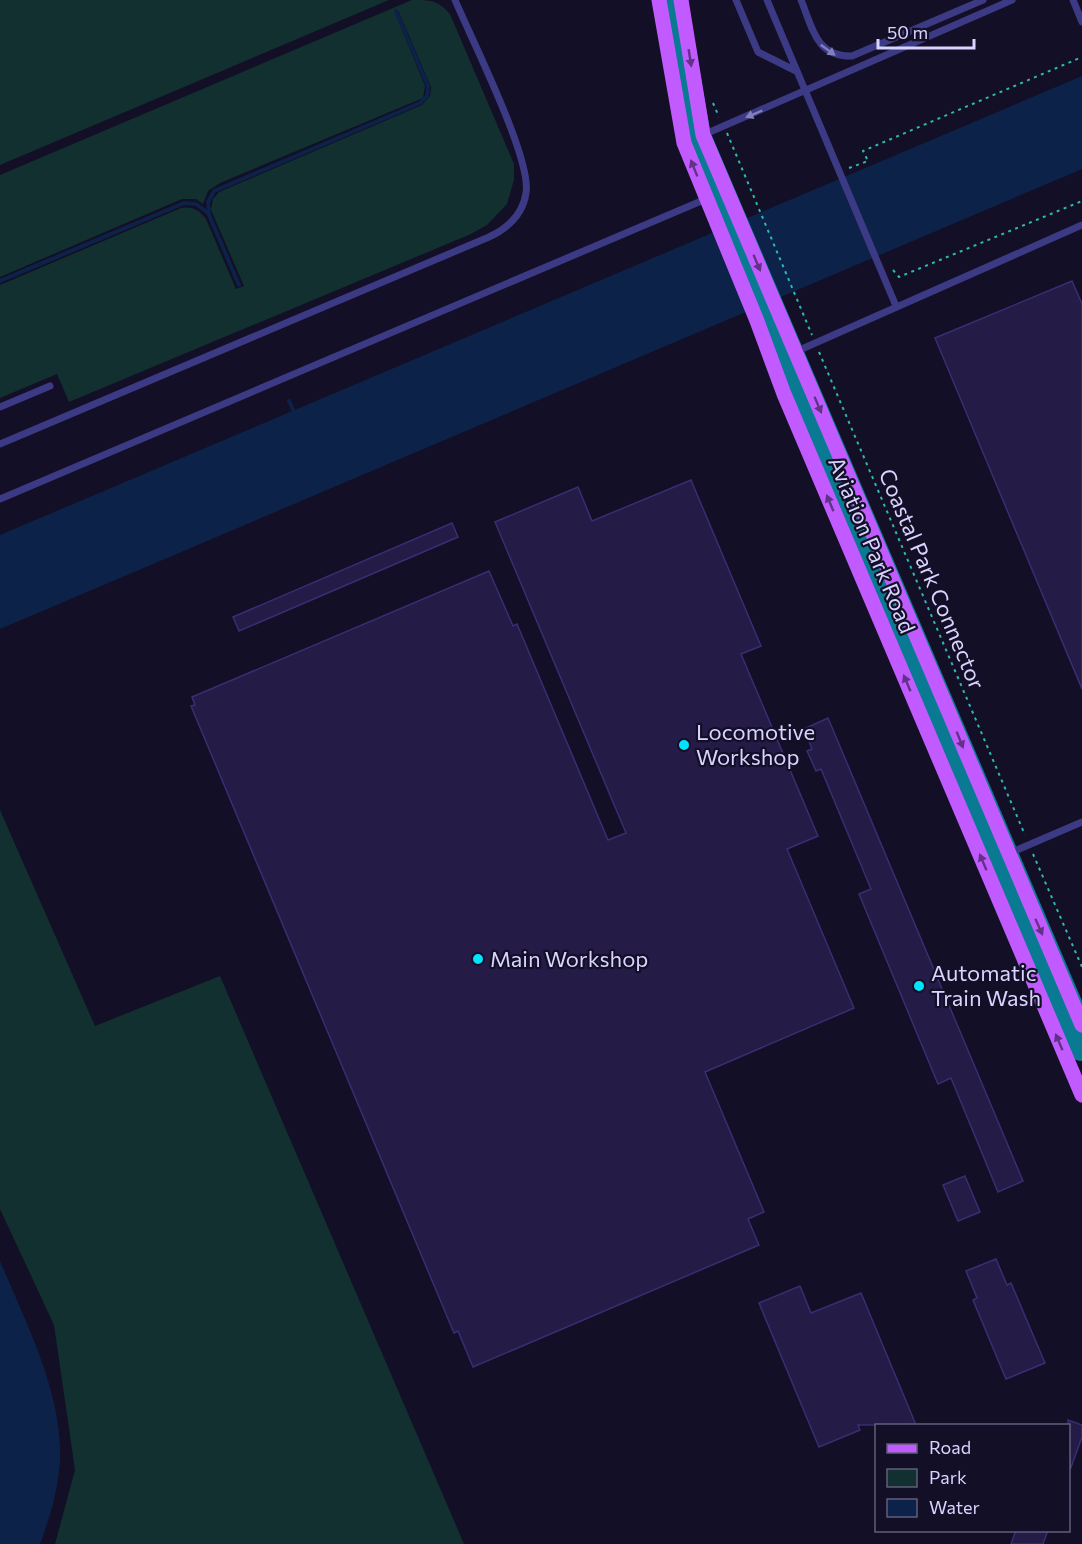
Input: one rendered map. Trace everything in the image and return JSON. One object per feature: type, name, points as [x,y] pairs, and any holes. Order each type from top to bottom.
[{"type":"main road","name":"Aviation Park Road","points":[[659,0],[684,143],[757,321],[784,394],[1082,1095]]},
{"type":"main road","name":"Aviation Park Road","points":[[681,0],[703,135],[1082,1025]]},
{"type":"lane","points":[[0,444],[489,237],[502,231],[514,220],[526,194],[523,161],[455,0]]},
{"type":"lane","points":[[736,0],[758,52],[796,71]]},
{"type":"lane","points":[[767,0],[896,306]]},
{"type":"lane","points":[[801,0],[820,46],[835,56],[852,56],[983,0]]},
{"type":"lane","points":[[703,135],[1012,0]]},
{"type":"lane","points":[[1073,0],[1082,22]]},
{"type":"lane","points":[[0,499],[706,199]]},
{"type":"lane","points":[[795,352],[1082,225]]},
{"type":"lane","points":[[0,407],[50,386]]},
{"type":"lane","points":[[1008,854],[1082,822]]},
{"type":"path","points":[[849,174],[847,169],[868,161],[863,151],[1082,57]]},
{"type":"path","name":"Coastal Park Connector","points":[[710,96],[758,201],[815,342],[1082,967]]},
{"type":"path","points":[[890,267],[899,277],[1082,201]]},
{"type":"green space","points":[[0,0],[389,0],[0,165]]},
{"type":"green space","points":[[412,0],[433,2],[442,6],[450,14],[514,164],[514,180],[507,204],[487,225],[471,234],[69,402],[57,374],[0,398],[0,285],[181,208],[189,208],[195,209],[206,219],[236,289],[244,286],[211,210],[213,199],[219,192],[422,105],[430,96],[431,87],[398,10],[394,10],[425,86],[423,98],[220,183],[208,191],[203,204],[196,199],[182,199],[0,277],[0,175]]},
{"type":"green space","points":[[0,810],[95,1026],[220,976],[464,1544],[55,1544],[75,1470],[54,1325],[0,1209]]},
{"type":"water","points":[[1082,76],[1082,169],[0,629],[0,535]]},
{"type":"water","points":[[0,1261],[38,1351],[58,1421],[60,1457],[57,1483],[52,1509],[40,1544],[0,1544]]},
{"type":"building","points":[[1072,281],[1082,304],[1082,689],[935,338]]},
{"type":"building","name":"Main Workshop","points":[[691,480],[761,646],[741,654],[818,836],[787,849],[854,1008],[705,1072],[764,1212],[748,1219],[759,1245],[473,1367],[458,1331],[454,1333],[191,706],[195,705],[192,697],[489,571],[513,626],[517,624],[608,840],[626,833],[495,522],[578,487],[592,521]]},
{"type":"building","points":[[452,523],[458,537],[239,631],[233,617]]},
{"type":"building","name":"Automatic Train Wash","points":[[828,718],[1023,1181],[998,1192],[951,1078],[938,1084],[859,894],[871,889],[821,769],[816,771],[807,751],[812,749],[804,729]]},
{"type":"building","points":[[965,1176],[980,1212],[958,1221],[943,1185]]},
{"type":"building","points":[[996,1259],[1007,1285],[1011,1283],[1045,1363],[1006,1379],[973,1300],[977,1298],[966,1271]]},
{"type":"building","points":[[800,1286],[811,1313],[861,1293],[916,1424],[858,1425],[860,1430],[819,1447],[759,1303]]},
{"type":"building","points":[[1068,1420],[1082,1425],[1082,1437],[1070,1470],[1070,1424]]},
{"type":"building","points":[[1015,1532],[1047,1532],[1043,1544],[1011,1544]]},
{"type":"waterway","points":[[239,285],[209,215],[208,202],[214,191],[420,103],[427,96],[428,86],[396,11]]},
{"type":"waterway","points":[[0,281],[184,203],[196,204],[208,213]]},
{"type":"waterway","points":[[289,401],[295,414]]},
{"type":"taxiway","points":[[670,0],[694,137],[1082,1044]]},
{"type":"place","name":"Locomotive Workshop","points":[[684,745]]},
{"type":"place","name":"Main Workshop","points":[[478,959]]},
{"type":"place","name":"Automatic Train Wash","points":[[919,986]]}]
